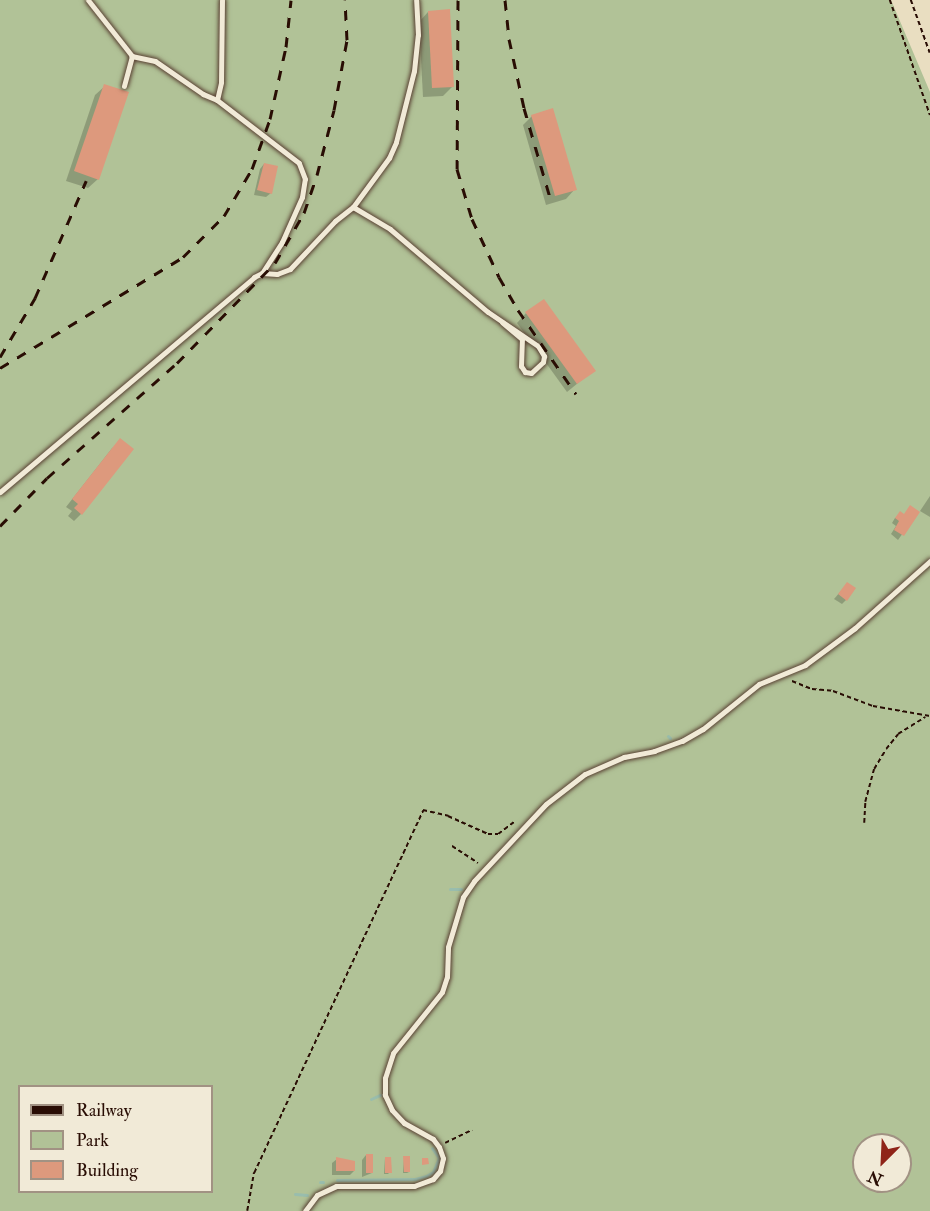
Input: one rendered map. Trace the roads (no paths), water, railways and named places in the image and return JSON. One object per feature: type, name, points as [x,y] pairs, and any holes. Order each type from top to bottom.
[{"type":"lane","points":[[0,492],[262,273],[293,220],[303,197],[305,179],[298,163],[217,99],[203,94],[155,61],[132,56],[88,0]]},
{"type":"lane","points":[[217,99],[222,82],[222,0]]},
{"type":"lane","points":[[262,273],[278,274],[290,268],[335,221],[354,207],[389,158],[396,142],[414,70],[418,35],[416,0]]},
{"type":"lane","points":[[124,86],[132,56]]},
{"type":"lane","points":[[354,207],[390,229],[522,339],[521,366],[525,372],[531,373],[543,362],[544,356],[538,346],[502,322]]},
{"type":"lane","points":[[305,1211],[317,1195],[336,1186],[414,1186],[433,1179],[442,1165],[443,1158],[439,1147],[432,1139],[404,1123],[392,1110],[385,1095],[385,1078],[393,1053],[442,992],[447,976],[448,947],[459,909],[474,881],[546,804],[585,774],[624,757],[654,751],[682,741],[703,729],[759,684],[821,655],[930,561]]},
{"type":"waterway","points":[[450,889],[461,889]]},
{"type":"waterway","points":[[371,1099],[380,1095]]},
{"type":"waterway","points":[[337,1180],[415,1179],[426,1176],[433,1172],[439,1158],[432,1148]]},
{"type":"waterway","points":[[295,1194],[307,1195]]},
{"type":"railway","points":[[0,368],[183,257],[224,216],[252,169],[270,119],[286,47],[291,0]]},
{"type":"railway","points":[[0,526],[47,478],[177,363],[275,263],[304,213],[317,175],[334,110],[347,40],[345,0]]},
{"type":"railway","points":[[458,0],[457,169],[472,219],[499,277],[518,310],[576,394]]},
{"type":"railway","points":[[505,0],[509,39],[524,108],[551,201]]},
{"type":"railway","points":[[0,357],[35,298],[86,181]]}]
